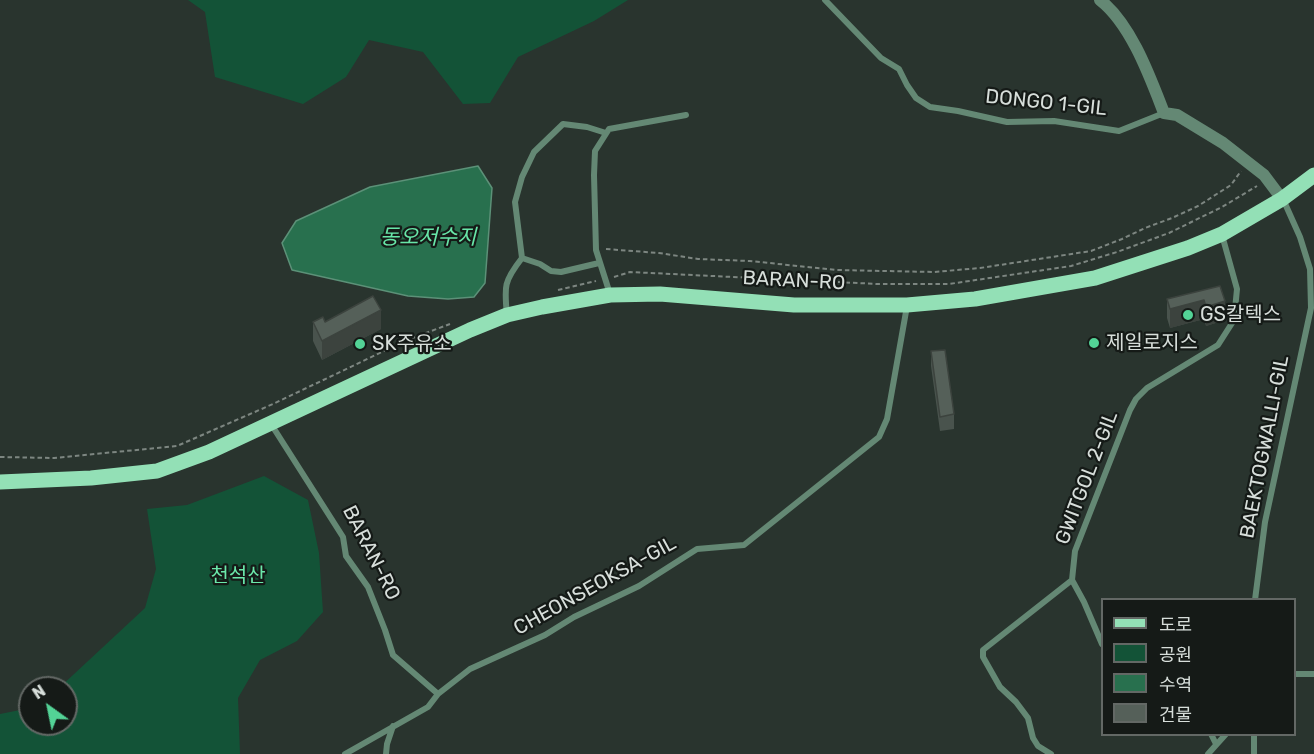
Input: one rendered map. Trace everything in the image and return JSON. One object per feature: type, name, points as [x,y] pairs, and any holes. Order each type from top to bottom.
[{"type":"main road","name":"BARAN-RO","points":[[0,482],[91,478],[157,471],[209,452],[507,315],[542,307],[610,295],[660,294],[794,304],[907,305],[975,299],[1095,278],[1188,248],[1222,234],[1282,199],[1314,175]]},
{"type":"street","points":[[1102,1],[1126,30],[1148,71],[1164,113],[1177,115],[1223,143],[1268,180],[1282,199]]},
{"type":"lane","name":"DONGO 1-GIL","points":[[825,0],[881,58],[899,69],[916,98],[930,107],[1007,122],[1054,121],[1119,131],[1164,113]]},
{"type":"lane","points":[[610,295],[596,250],[595,151],[609,129],[686,115]]},
{"type":"lane","points":[[507,315],[505,290],[511,272],[522,258],[515,202],[522,177],[534,152],[563,124],[587,127],[606,133]]},
{"type":"lane","name":"BAEKTOGWALLI-GIL","points":[[1255,598],[1265,522],[1311,308],[1310,269],[1300,237],[1282,199]]},
{"type":"lane","name":"GWITGOL 2-GIL","points":[[1072,580],[1075,551],[1133,404],[1147,388],[1218,345],[1234,320],[1237,289],[1222,234]]},
{"type":"lane","points":[[522,258],[540,264],[551,271],[561,272],[599,263]]},
{"type":"lane","name":"CHEONSEOKSA-GIL","points":[[345,754],[428,707],[438,694],[471,669],[545,635],[574,617],[639,586],[697,549],[744,545],[879,437],[887,419],[907,305]]},
{"type":"lane","name":"BARAN-RO","points":[[270,423],[343,537],[346,555],[368,587],[393,655],[438,694]]},
{"type":"lane","points":[[1051,754],[1038,746],[1033,738],[1028,718],[1016,702],[1000,687],[983,657],[983,650],[1072,580],[1101,642]]},
{"type":"lane","points":[[1296,674],[1314,674]]},
{"type":"lane","points":[[386,754],[393,726]]},
{"type":"lane","points":[[1211,736],[1216,744]]},
{"type":"lane","points":[[1208,754],[1225,736]]},
{"type":"lane","points":[[1254,736],[1254,754]]},
{"type":"path","points":[[596,250],[604,248],[698,259],[750,261],[836,270],[934,272],[980,268],[1091,251],[1122,239],[1198,206],[1232,185],[1241,172],[1245,160]]},
{"type":"path","points":[[548,292],[630,273],[878,284],[949,284],[1071,266],[1169,233],[1268,180]]},
{"type":"path","points":[[0,457],[54,458],[177,446],[273,404],[407,340],[451,323]]},
{"type":"green space","points":[[188,0],[628,0],[594,21],[518,57],[490,103],[463,104],[423,52],[369,40],[346,77],[303,104],[215,77],[205,12]]},
{"type":"green space","name":"천석산","points":[[264,476],[308,500],[319,553],[323,612],[297,641],[260,660],[238,698],[240,754],[0,754],[0,714],[18,710],[18,736],[78,736],[78,676],[72,676],[145,608],[156,569],[147,509],[187,505]]},
{"type":"water","name":"동오저수지","points":[[478,166],[492,188],[485,283],[474,297],[448,299],[408,296],[292,270],[282,243],[296,221],[370,187]]},
{"type":"building","points":[[1220,286],[1225,301],[1206,307],[1204,300],[1170,309],[1167,299]]},
{"type":"building","points":[[373,296],[381,310],[322,341],[313,322],[323,317],[325,322]]},
{"type":"building","points":[[945,350],[954,414],[940,417],[931,351]]},
{"type":"place","name":"GS칼텍스","points":[[1188,315]]},
{"type":"place","name":"제일로지스","points":[[1094,343]]},
{"type":"place","name":"SK주유소","points":[[360,344]]}]
